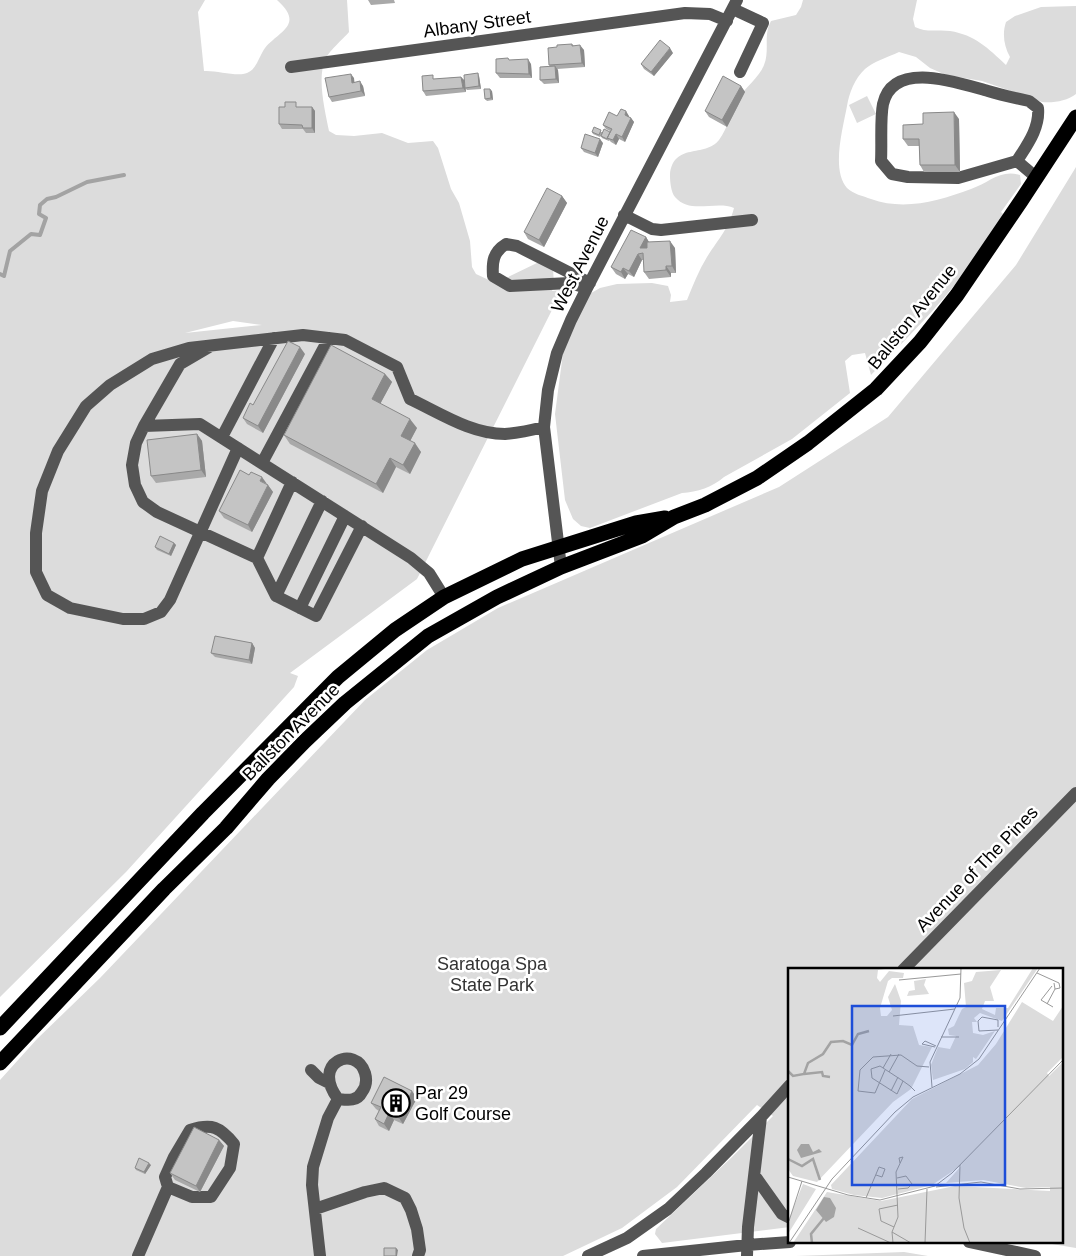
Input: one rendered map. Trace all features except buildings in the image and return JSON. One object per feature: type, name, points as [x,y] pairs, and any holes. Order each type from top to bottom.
[{"type":"highway","name":"Ballston Avenue","points":[[0,1063],[164,889],[226,828],[268,779],[345,703],[428,636],[497,597],[561,567],[642,536],[674,517],[757,478],[808,443],[876,389],[920,342],[957,295],[1076,118]]},
{"type":"highway","name":"Ballston Avenue","points":[[0,1028],[202,813],[338,677],[394,630],[444,597],[522,559],[636,523],[674,517]]},
{"type":"street","name":"Albany Street","points":[[291,67],[686,13],[710,14],[733,10],[763,23],[740,72]]},
{"type":"street","name":"West Avenue","points":[[561,567],[544,427],[548,390],[557,353],[588,285],[733,10]]},
{"type":"street","points":[[914,77],[950,80],[1028,101],[1038,108],[1039,119],[1017,162],[958,178],[908,177],[892,174],[881,161],[883,103],[889,90],[900,81],[914,77]]},
{"type":"street","points":[[1017,162],[1037,178]]},
{"type":"street","points":[[624,215],[652,229],[661,230],[752,220]]},
{"type":"street","points":[[506,244],[517,246],[588,285],[570,283],[510,286],[494,276],[492,264],[499,248],[506,244]]},
{"type":"street","points":[[238,448],[170,600],[161,612],[144,620],[123,619],[70,608],[47,595],[36,572],[36,533],[42,491],[58,451],[86,406],[110,385],[152,359],[189,348],[303,335],[345,340],[397,367],[410,399],[460,423],[482,431],[506,434],[544,427]]},
{"type":"street","points":[[222,438],[274,338]]},
{"type":"street","points":[[262,463],[329,338]]},
{"type":"street","points":[[214,345],[180,364],[136,443],[132,465],[135,485],[143,502],[157,512],[257,558],[276,596],[316,616],[362,526]]},
{"type":"street","points":[[144,426],[200,424],[411,558],[429,573],[444,597]]},
{"type":"street","points":[[257,558],[292,482]]},
{"type":"street","points":[[276,596],[322,501]]},
{"type":"street","points":[[300,608],[345,516]]},
{"type":"street","name":"Avenue of The Pines","points":[[905,968],[1076,793]]},
{"type":"street","points":[[350,1059],[358,1061],[364,1068],[366,1077],[365,1088],[360,1096],[350,1101],[338,1099],[329,1083],[331,1066],[339,1060],[350,1059]]},
{"type":"street","points":[[310,1070],[319,1078],[329,1083]]},
{"type":"street","points":[[588,1256],[627,1238],[668,1208],[706,1173],[788,1087]]},
{"type":"street","points":[[320,1256],[312,1185],[313,1166],[328,1118],[338,1099]]},
{"type":"street","points":[[747,1250],[761,1117]]},
{"type":"street","points":[[138,1256],[168,1187],[165,1177],[190,1130],[205,1126],[214,1128],[223,1132],[234,1144],[230,1168],[211,1197],[192,1197],[168,1187]]},
{"type":"street","points":[[754,1176],[782,1214],[788,1217]]},
{"type":"street","points":[[315,1208],[384,1188],[398,1194],[405,1198],[412,1210],[418,1229],[420,1250],[418,1256]]},
{"type":"street","points":[[643,1256],[747,1250],[788,1242]]},
{"type":"street","points":[[978,1244],[1035,1256]]},
{"type":"green space","points":[[0,0],[205,0],[198,12],[204,71],[243,74],[253,69],[265,48],[287,27],[289,16],[277,0],[347,0],[349,32],[329,53],[323,68],[322,95],[329,131],[336,135],[354,136],[382,133],[408,143],[433,141],[438,148],[451,189],[459,203],[470,241],[472,267],[476,274],[491,281],[500,281],[539,262],[553,268],[554,285],[552,291],[562,290],[417,579],[290,673],[298,676],[294,687],[126,872],[0,997]],"holes":[[[233,321],[262,325],[185,333]]]},
{"type":"green space","points":[[803,0],[917,0],[913,19],[915,27],[919,29],[950,31],[967,36],[987,48],[1006,65],[1010,57],[1004,40],[1006,22],[1015,16],[1041,7],[1076,6],[1076,94],[1060,101],[1042,102],[982,81],[946,75],[930,68],[916,57],[899,52],[868,66],[855,81],[851,91],[841,137],[840,171],[842,180],[847,188],[858,195],[883,203],[909,204],[934,201],[947,197],[1000,175],[1020,175],[1021,184],[1001,212],[1004,215],[967,269],[945,297],[871,375],[865,353],[852,355],[845,361],[850,393],[792,439],[710,486],[682,493],[590,528],[581,526],[573,519],[565,500],[555,414],[563,353],[586,296],[600,288],[617,284],[652,283],[668,286],[671,295],[670,302],[687,300],[701,267],[726,228],[734,208],[719,205],[696,206],[681,202],[675,197],[672,190],[670,175],[672,165],[683,154],[706,148],[719,140],[738,99],[764,65],[766,60],[767,32],[771,21],[796,15]]},
{"type":"green space","points":[[867,96],[876,114],[857,123],[849,105]]},
{"type":"green space","name":"Saratoga Spa State Park","points":[[1076,167],[1076,1248],[1052,1244],[1064,1244],[1064,968],[788,968],[788,1227],[662,1243],[655,1234],[656,1229],[773,1116],[757,1105],[677,1187],[622,1228],[563,1256],[0,1256],[0,1080],[37,1039],[100,978],[365,700],[427,650],[498,608],[779,487],[888,417],[1016,265]]},
{"type":"green space","points":[[904,1252],[928,1256],[796,1256]]},
{"type":"waterway","points":[[0,274],[4,276],[10,251],[31,234],[40,235],[46,218],[39,214],[40,205],[47,199],[56,197],[87,182],[124,175]]},
{"type":"place","name":"Par 29 Golf Course","points":[[396,1103]]}]
